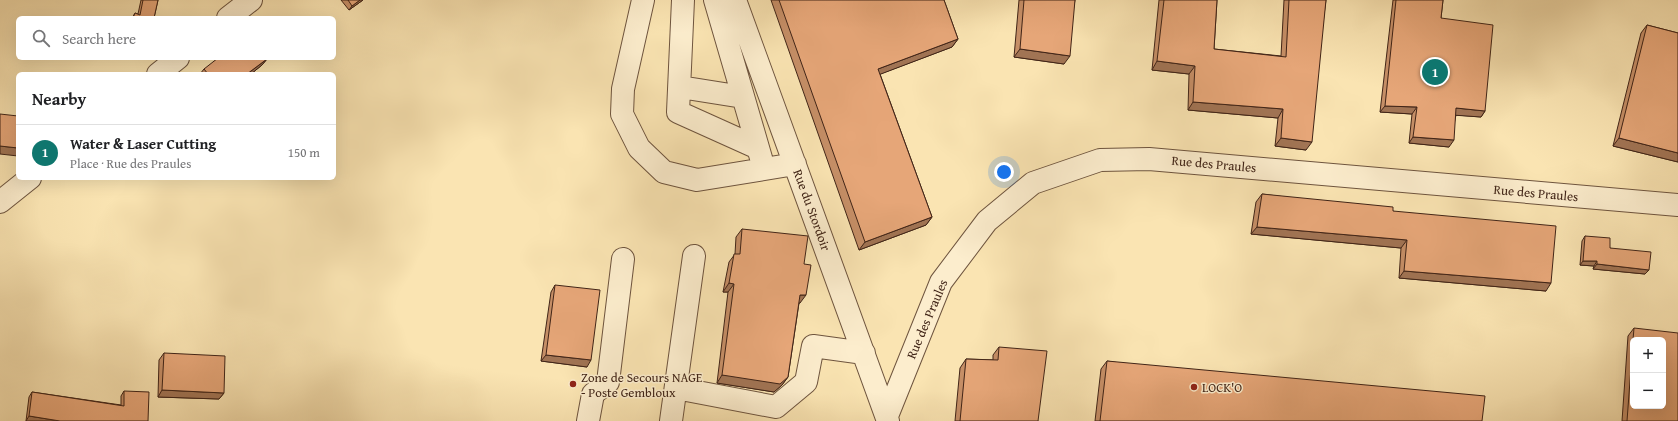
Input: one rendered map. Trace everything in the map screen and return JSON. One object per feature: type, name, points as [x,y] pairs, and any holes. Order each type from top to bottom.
[{"type":"street","points":[[231,16],[251,0]]},
{"type":"street","points":[[643,0],[623,89],[622,114],[639,148],[664,172],[697,180],[795,164]]},
{"type":"street","points":[[683,0],[678,112],[758,148]]},
{"type":"street","points":[[715,0],[764,169]]},
{"type":"street","name":"Rue du Stordoir","points":[[735,0],[888,419]]},
{"type":"street","points":[[160,72],[176,60]]},
{"type":"street","points":[[680,87],[743,97]]},
{"type":"street","name":"Rue des Praules","points":[[888,419],[940,282],[987,221],[1033,183],[1100,160],[1149,159],[1678,205]]},
{"type":"street","points":[[0,202],[28,180]]},
{"type":"street","points":[[671,421],[694,256]]},
{"type":"street","points":[[588,421],[593,394],[608,382],[623,259]]},
{"type":"street","points":[[676,388],[776,407],[806,382],[813,346],[864,353]]},
{"type":"building","points":[[143,0],[158,0],[154,16],[134,16],[135,13],[140,15]]},
{"type":"building","points":[[348,0],[360,0],[352,6]]},
{"type":"building","points":[[779,0],[944,0],[958,39],[878,69],[932,217],[865,242]]},
{"type":"building","points":[[1024,0],[1075,0],[1070,56],[1020,49]]},
{"type":"building","points":[[1164,0],[1217,0],[1214,49],[1286,57],[1289,0],[1326,0],[1312,142],[1281,138],[1283,109],[1193,102],[1195,66],[1157,61]]},
{"type":"building","points":[[1396,0],[1443,0],[1441,18],[1493,25],[1485,111],[1456,108],[1454,140],[1413,137],[1417,107],[1385,106]]},
{"type":"building","points":[[1647,25],[1678,33],[1678,153],[1619,138]]},
{"type":"building","points":[[215,60],[266,60],[250,72],[206,72],[204,69]]},
{"type":"building","points":[[0,114],[16,116],[16,148],[0,146]]},
{"type":"building","points":[[1262,194],[1393,207],[1393,211],[1556,226],[1551,283],[1404,271],[1407,240],[1257,227]]},
{"type":"building","points":[[742,229],[808,236],[804,264],[811,265],[806,295],[800,295],[788,377],[780,384],[722,375],[734,284],[729,283],[734,254],[740,254]]},
{"type":"building","points":[[1585,236],[1610,238],[1610,248],[1651,252],[1649,270],[1597,264],[1597,261],[1583,261]]},
{"type":"building","points":[[555,285],[600,290],[591,360],[546,355]]},
{"type":"building","points":[[1634,328],[1678,333],[1678,421],[1627,421],[1630,381],[1630,409],[1666,409],[1666,337],[1633,337]]},
{"type":"building","points":[[999,347],[1047,351],[1038,421],[960,421],[966,359],[998,360]]},
{"type":"building","points":[[164,353],[225,356],[224,393],[162,390]]},
{"type":"building","name":"LOCK'O","points":[[1107,361],[1485,396],[1482,421],[1100,421]]},
{"type":"building","points":[[124,391],[149,392],[148,421],[60,421],[29,416],[32,392],[124,406]]},
{"type":"place","name":"Water & Laser Cutting","points":[[1435,72]]},
{"type":"place","name":"Zone de Secours NAGE - Poste Gembloux","points":[[573,384]]},
{"type":"place","name":"LOCK'O","points":[[1194,387]]}]
